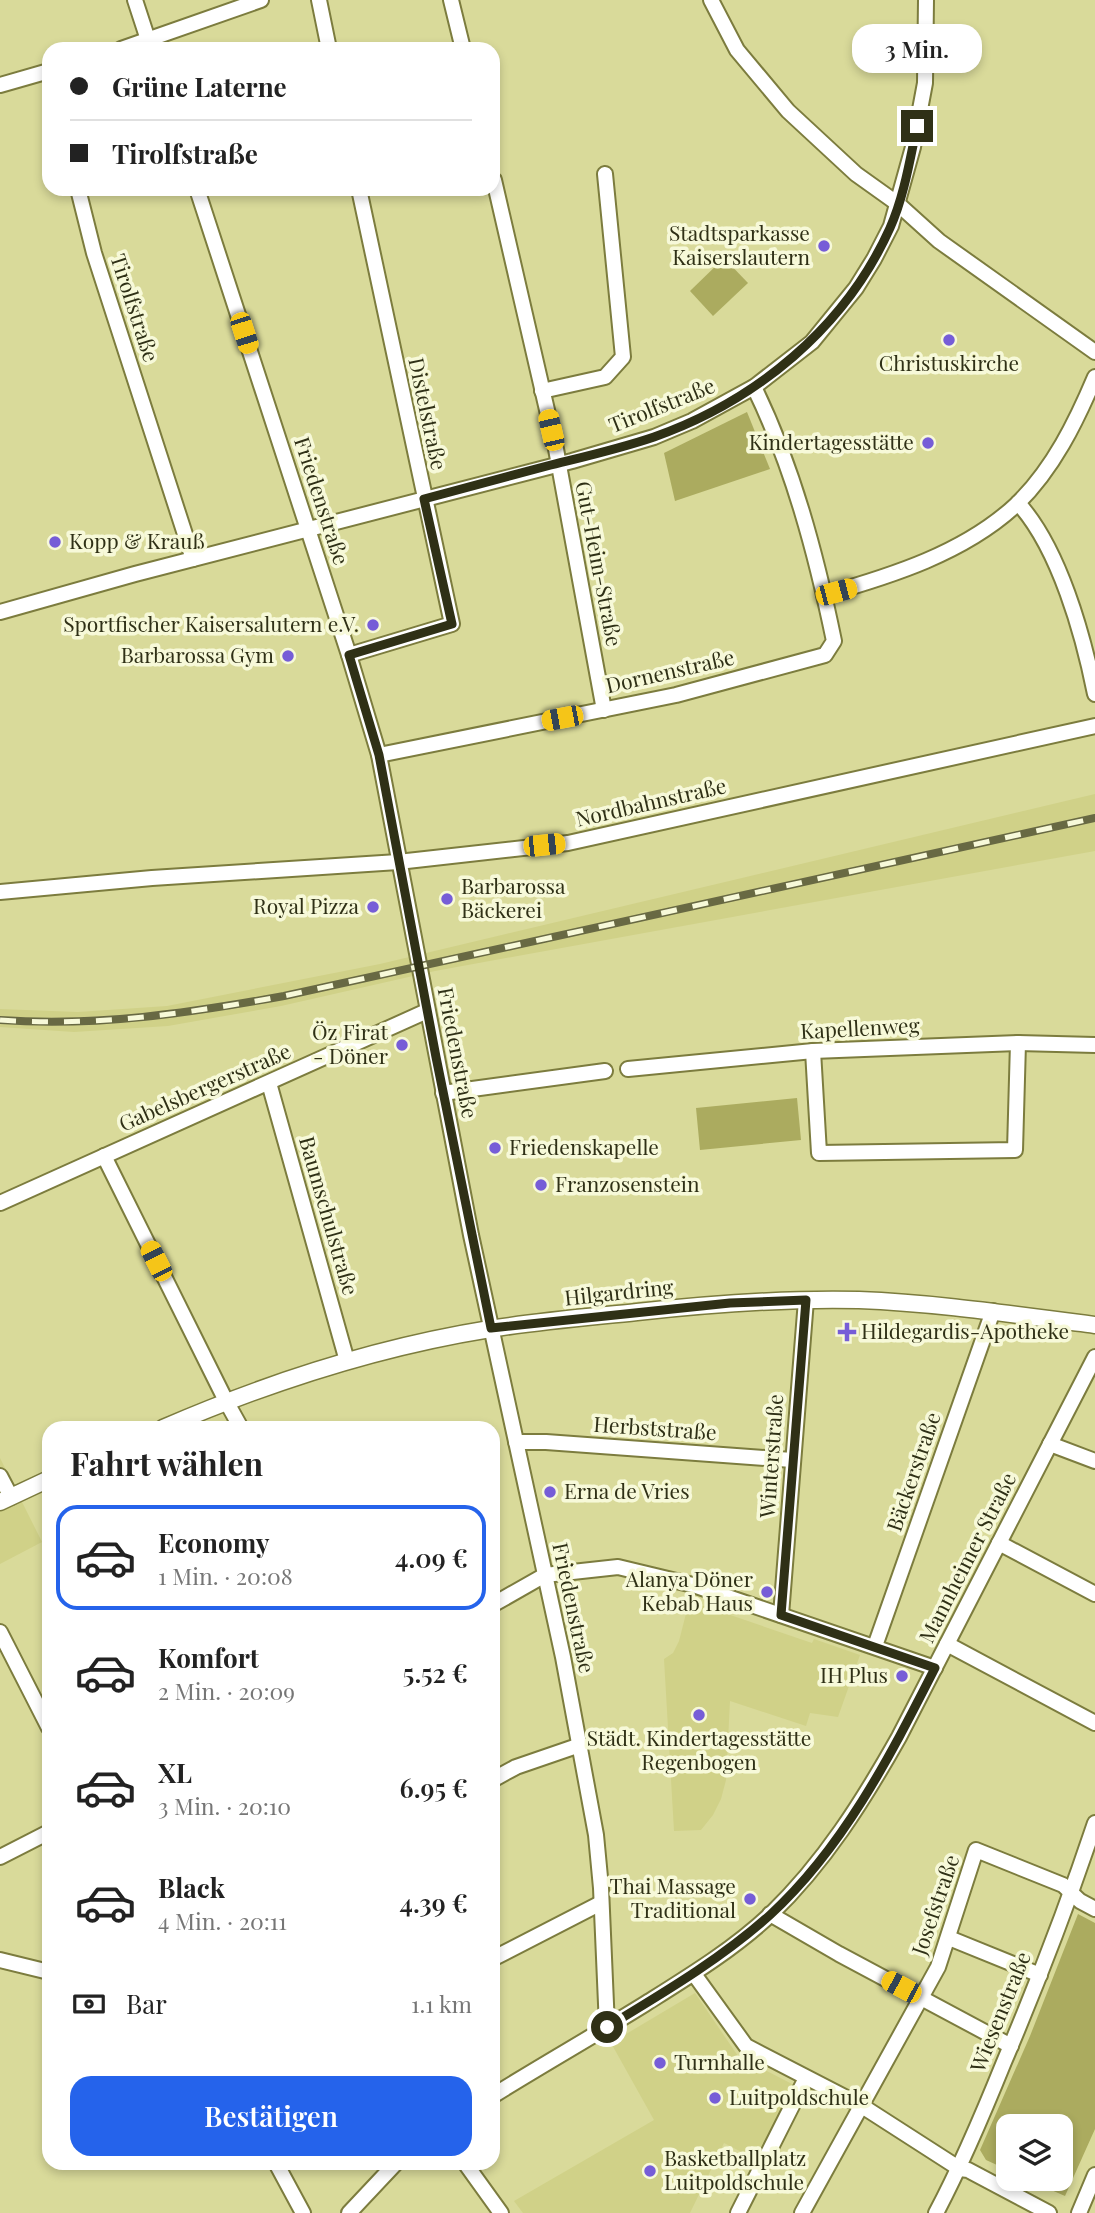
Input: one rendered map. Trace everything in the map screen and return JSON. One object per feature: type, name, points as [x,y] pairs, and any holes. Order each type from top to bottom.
[{"type":"street","points":[[135,0],[148,42]]},
{"type":"street","points":[[154,42],[261,0]]},
{"type":"street","points":[[319,0],[328,42]]},
{"type":"street","points":[[451,0],[461,42]]},
{"type":"street","points":[[711,0],[737,50],[788,111],[856,174],[898,204],[939,241],[1095,352]]},
{"type":"street","name":"Tirolfstraße","points":[[0,612],[654,437],[692,421],[754,387],[812,342],[856,288],[891,226],[913,147],[925,83],[926,0]]},
{"type":"street","points":[[0,85],[42,73]]},
{"type":"street","points":[[542,391],[605,377],[623,357],[606,174]]},
{"type":"street","name":"Tirolfstraße","points":[[80,196],[94,253],[193,559]]},
{"type":"street","name":"Friedenstraße","points":[[199,196],[379,755],[443,1093],[580,1745],[596,1835],[607,2027]]},
{"type":"street","name":"Distelstraße","points":[[349,655],[452,624],[360,196]]},
{"type":"street","name":"Gut-Heim-Straße","points":[[498,196],[558,463],[604,710]]},
{"type":"street","points":[[824,596],[875,582],[931,558],[977,534],[1018,503],[1049,466],[1080,414],[1095,377]]},
{"type":"street","name":"Dornenstraße","points":[[379,755],[676,695],[825,655],[834,641],[804,517],[789,472],[754,387]]},
{"type":"street","points":[[1018,503],[1044,541],[1068,594],[1087,651],[1095,694]]},
{"type":"street","name":"Nordbahnstraße","points":[[0,892],[152,878],[398,862],[568,843],[1095,726]]},
{"type":"street","name":"Gabelsbergerstraße","points":[[0,1203],[427,1011]]},
{"type":"street","points":[[813,1051],[819,1153],[1015,1150],[1018,1043]]},
{"type":"street","name":"Kapellenweg","points":[[628,1069],[813,1051],[1018,1043],[1095,1045]]},
{"type":"street","points":[[443,1093],[605,1071]]},
{"type":"street","name":"Baumschulstraße","points":[[269,1083],[347,1361]]},
{"type":"street","points":[[104,1156],[238,1421]]},
{"type":"street","name":"Hilgardring","points":[[179,1421],[226,1401],[347,1361],[491,1328],[730,1303],[806,1300],[930,1304],[1095,1325]]},
{"type":"street","name":"Winterstraße","points":[[781,1615],[806,1300]]},
{"type":"street","name":"Bäckerstraße","points":[[875,1646],[993,1311]]},
{"type":"street","name":"Mannheimer Straße","points":[[500,2091],[694,1973],[770,1914],[841,1833],[866,1796],[935,1668],[1095,1357]]},
{"type":"street","name":"Herbststraße","points":[[516,1442],[546,1441],[792,1460]]},
{"type":"street","points":[[1050,1444],[1095,1461]]},
{"type":"street","points":[[0,1476],[5,1500],[42,1482]]},
{"type":"street","points":[[999,1543],[1095,1594]]},
{"type":"street","points":[[500,1601],[545,1575],[618,1567],[693,1585],[935,1668]]},
{"type":"street","points":[[0,1632],[42,1714]]},
{"type":"street","points":[[947,1644],[1095,1723]]},
{"type":"street","points":[[500,1776],[516,1767],[580,1745]]},
{"type":"street","name":"Wiesenstraße","points":[[936,2213],[960,2169],[1040,1975],[1072,1893],[1095,1823]]},
{"type":"street","points":[[0,1857],[42,1836]]},
{"type":"street","name":"Josefstraße","points":[[802,2213],[938,1967],[976,1850],[1063,1885],[1072,1893]]},
{"type":"street","points":[[1072,1893],[1095,1909]]},
{"type":"street","points":[[500,1955],[601,1903]]},
{"type":"street","points":[[770,1914],[1011,2046]]},
{"type":"street","points":[[949,1938],[1040,1975]]},
{"type":"street","points":[[0,1960],[42,1970]]},
{"type":"street","points":[[694,1973],[746,2046],[862,2106],[960,2169],[968,2170],[1049,2213]]},
{"type":"street","points":[[738,2213],[806,2078]]},
{"type":"street","points":[[280,2170],[303,2213]]},
{"type":"street","points":[[349,2213],[389,2170]]},
{"type":"street","points":[[470,2170],[501,2213]]},
{"type":"street","points":[[1079,2213],[1095,2175]]},
{"type":"shaded area","points":[[724,258],[748,283],[713,316],[690,291]]},
{"type":"shaded area","points":[[747,412],[770,469],[675,501],[664,453]]},
{"type":"shaded area","points":[[1095,794],[1095,851],[435,971],[281,1006],[168,1026],[74,1032],[0,1027],[0,1009],[78,1012],[167,1006],[380,964]]},
{"type":"shaded area","points":[[797,1098],[801,1140],[700,1150],[696,1108]]},
{"type":"shaded area","points":[[0,1458],[42,1542],[0,1564]]},
{"type":"shaded area","name":"Städt. Kindertagesstätte Regenbogen","points":[[690,1598],[701,1605],[812,1643],[814,1639],[860,1655],[838,1717],[810,1713],[806,1726],[730,1701],[726,1780],[721,1799],[701,1830],[674,1831],[664,1659],[673,1653],[679,1641]]},
{"type":"shaded area","points":[[1078,1914],[1095,1923],[1095,2129],[1073,2178],[1073,2114],[996,2114],[996,2165],[986,2160],[980,2150],[1030,2036]]},
{"type":"shaded area","name":"Luitpoldschule","points":[[695,1993],[738,2056],[794,2085],[757,2160],[724,2143],[690,2213],[523,2213],[514,2201],[654,2120],[611,2043]]},
{"type":"shaded area","points":[[1054,2191],[1067,2191],[1065,2196]]},
{"type":"railway","points":[[0,1020],[72,1022],[143,1017],[284,996],[1095,818]]},
{"type":"place","name":"Stadtsparkasse Kaiserslautern","points":[[824,246]]},
{"type":"place","name":"Christuskirche","points":[[949,340]]},
{"type":"place","name":"Kindertagesstätte","points":[[928,443]]},
{"type":"place","name":"Kopp & Krauß","points":[[55,542]]},
{"type":"place","name":"Sportfischer Kaisersalutern e.V.","points":[[373,625]]},
{"type":"place","name":"Barbarossa Gym","points":[[288,656]]},
{"type":"place","name":"Barbarossa Bäckerei","points":[[447,899]]},
{"type":"place","name":"Royal Pizza","points":[[373,907]]},
{"type":"place","name":"Öz Firat - Döner","points":[[402,1045]]},
{"type":"place","name":"Friedenskapelle","points":[[495,1148]]},
{"type":"place","name":"Franzosenstein","points":[[541,1185]]},
{"type":"place","name":"Hildegardis-Apotheke","points":[[847,1332]]},
{"type":"place","name":"Erna de Vries","points":[[550,1492]]},
{"type":"place","name":"Alanya Döner Kebab Haus","points":[[767,1592]]},
{"type":"place","name":"IH Plus","points":[[902,1676]]},
{"type":"place","name":"Städt. Kindertagesstätte Regenbogen","points":[[699,1715]]},
{"type":"place","name":"Thai Massage Traditional","points":[[750,1899]]},
{"type":"place","name":"Turnhalle","points":[[660,2063]]},
{"type":"place","name":"Luitpoldschule","points":[[715,2098]]},
{"type":"place","name":"Basketballplatz Luitpoldschule","points":[[650,2171]]},
{"type":"route","points":[[607,2027],[694,1973],[728,1948],[770,1914],[807,1875],[841,1833],[866,1796],[935,1668],[781,1615],[806,1300],[730,1303],[491,1328],[379,755],[349,655],[452,624],[424,499],[654,437],[740,396],[812,342],[856,288],[891,226],[917,126]]}]
